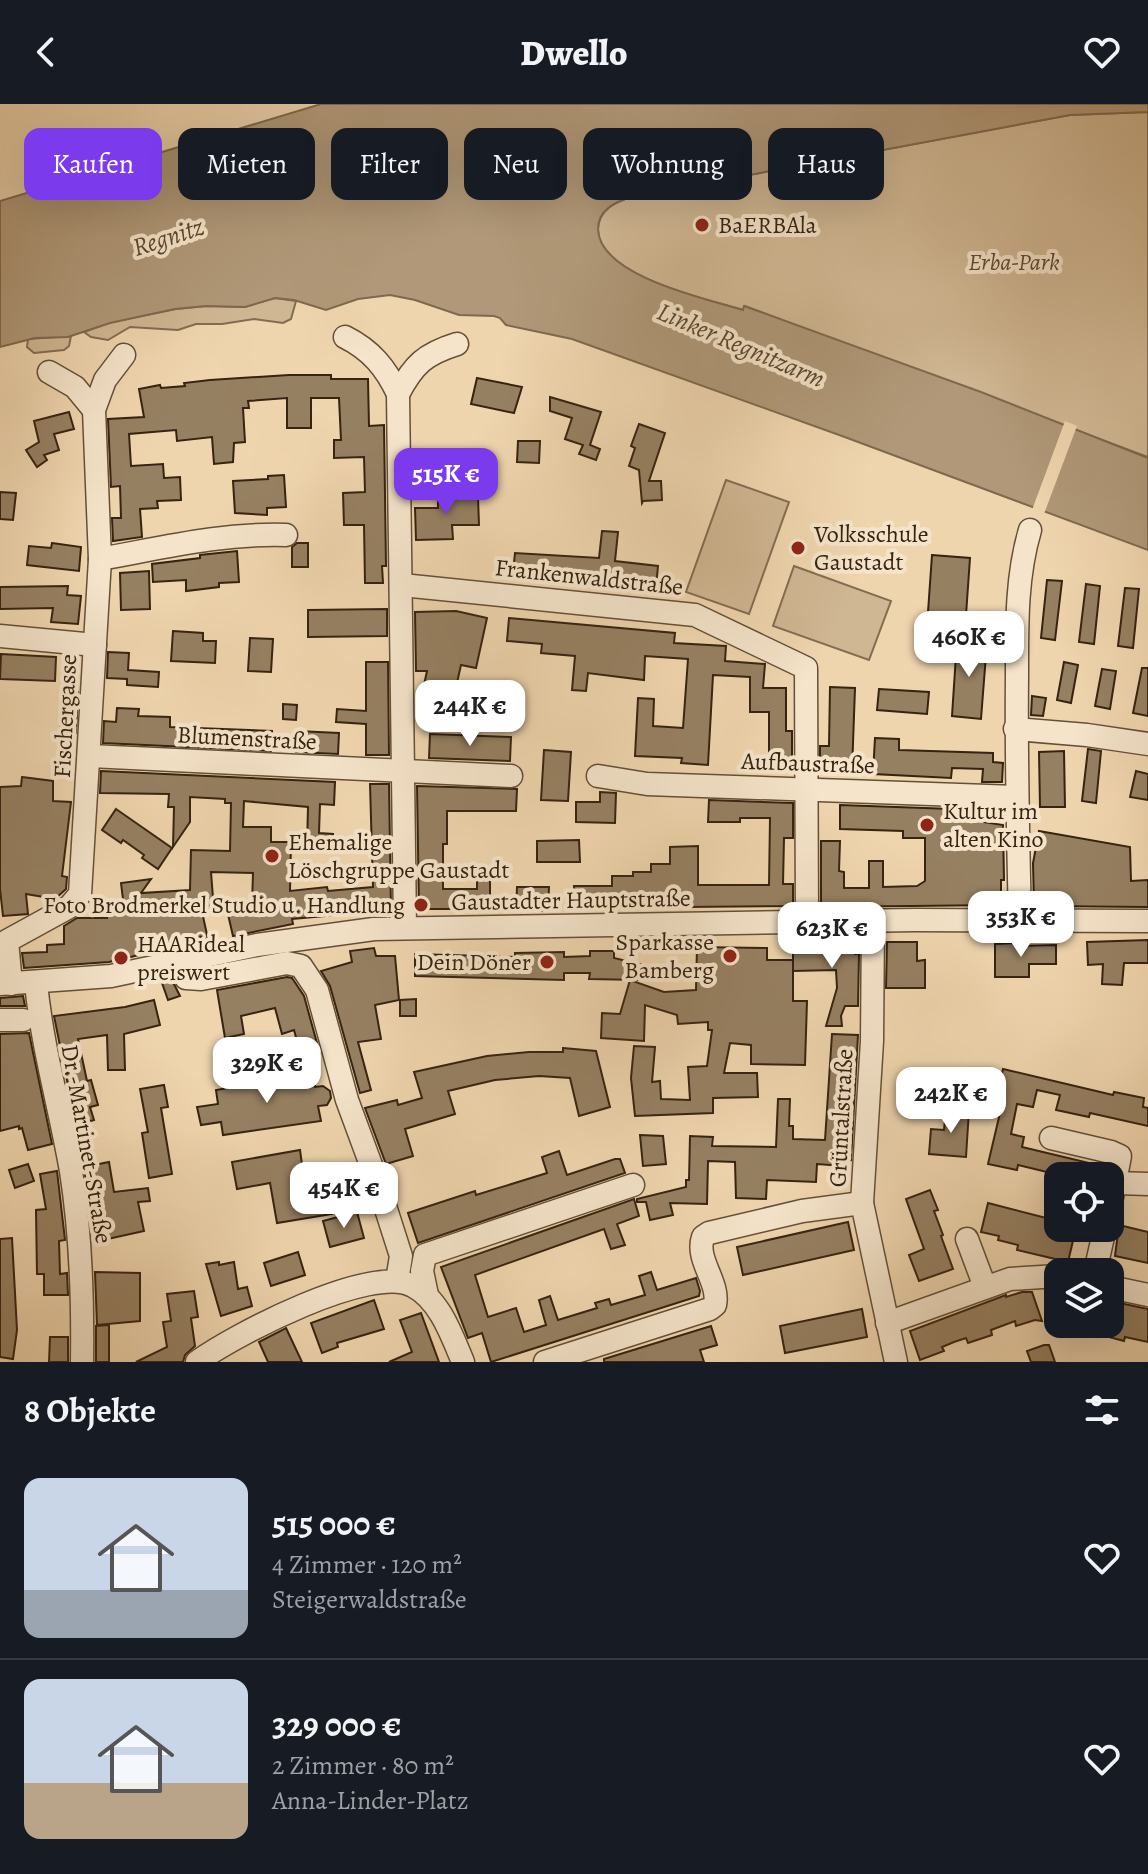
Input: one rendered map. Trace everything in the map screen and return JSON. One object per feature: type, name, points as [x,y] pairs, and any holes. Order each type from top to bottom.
[{"type":"street","points":[[345,337],[370,352],[391,378],[398,394],[405,927]]},
{"type":"street","points":[[398,394],[419,363],[440,349],[457,344]]},
{"type":"street","name":"Fischergasse","points":[[5,984],[7,941],[72,905],[80,894],[100,559],[94,410],[105,380],[124,355]]},
{"type":"street","points":[[49,372],[75,387],[94,410]]},
{"type":"street","points":[[1020,921],[1015,729],[1021,570],[1030,530]]},
{"type":"street","points":[[100,559],[252,534],[286,535]]},
{"type":"street","name":"Frankenwaldstraße","points":[[402,585],[695,615],[806,668],[806,789]]},
{"type":"street","points":[[0,636],[95,645]]},
{"type":"street","points":[[1015,729],[1148,744]]},
{"type":"street","name":"Blumenstraße","points":[[90,756],[402,771]]},
{"type":"street","points":[[402,771],[511,776]]},
{"type":"street","name":"Aufbaustraße","points":[[598,776],[647,784],[1016,797]]},
{"type":"street","points":[[806,789],[807,922]]},
{"type":"street","name":"Grüntalstraße","points":[[873,921],[872,1041],[862,1203],[896,1362]]},
{"type":"street","name":"Gaustadter Hauptstraße","points":[[5,984],[111,976],[298,938],[405,927],[1148,921]]},
{"type":"street","points":[[180,963],[186,978],[201,979],[287,963],[299,964],[305,970],[317,990],[347,1100],[378,1184],[400,1272],[427,1295],[442,1316],[463,1362]]},
{"type":"street","name":"Dr.-Martinet-Straße","points":[[36,983],[40,1018],[71,1172],[83,1284],[82,1362]]},
{"type":"street","points":[[0,1020],[23,1020]]},
{"type":"street","points":[[1051,1138],[1111,1152],[1120,1156],[1119,1162]]},
{"type":"street","points":[[1124,1183],[1148,1184]]},
{"type":"street","points":[[197,1362],[230,1339],[297,1308],[400,1272],[425,1255],[633,1185]]},
{"type":"street","points":[[545,1362],[710,1309],[715,1305],[717,1296],[701,1247],[703,1237],[709,1233],[802,1211],[862,1203]]},
{"type":"street","points":[[967,1239],[985,1287]]},
{"type":"street","points":[[425,1255],[422,1271],[427,1295]]},
{"type":"street","points":[[887,1323],[985,1287],[1025,1277],[1044,1276]]},
{"type":"street","points":[[1124,1290],[1148,1295]]},
{"type":"green space","name":"Erba-Park","points":[[1148,112],[1148,457],[745,306],[743,310],[657,283],[616,260],[603,246],[598,230],[604,212],[624,200],[752,200],[752,174],[768,171],[768,200],[884,200],[884,150],[1070,115]]},
{"type":"green space","points":[[275,298],[296,301],[291,319],[283,323],[254,319],[196,324],[178,330],[130,327],[108,340],[91,337],[84,332],[110,322],[176,309],[245,307]]},
{"type":"green space","points":[[71,336],[69,346],[64,350],[34,353],[27,347],[28,339]]},
{"type":"green space","points":[[726,480],[789,502],[749,614],[686,592]]},
{"type":"green space","points":[[794,566],[891,601],[869,660],[773,626]]},
{"type":"water","points":[[321,104],[1148,104],[1148,112],[1070,115],[884,150],[884,128],[768,128],[768,171],[752,174],[752,128],[583,128],[583,200],[624,200],[614,204],[601,217],[598,229],[603,246],[616,260],[657,283],[743,310],[744,306],[981,392],[1148,458],[1148,550],[572,339],[506,325],[494,316],[459,315],[390,295],[358,299],[326,310],[294,300],[275,298],[245,307],[175,309],[110,323],[68,337],[35,338],[0,347],[0,201],[24,194],[24,200],[162,200],[162,152],[178,147],[178,200],[315,200],[315,128],[242,128]]},
{"type":"pier","points":[[1065,421],[1077,426],[1044,514],[1032,510]]},
{"type":"building","points":[[289,375],[368,379],[369,426],[384,425],[386,566],[382,566],[383,583],[365,583],[364,525],[344,525],[343,493],[365,492],[364,457],[334,458],[334,440],[341,440],[339,398],[311,398],[311,428],[287,428],[287,398],[248,401],[249,408],[243,408],[245,442],[234,443],[233,462],[214,464],[212,437],[177,441],[176,430],[129,434],[131,466],[163,464],[164,478],[180,477],[181,500],[157,501],[158,508],[140,509],[142,537],[113,541],[112,518],[121,518],[120,486],[111,487],[108,419],[144,417],[139,389]]},
{"type":"building","points":[[477,378],[522,387],[514,413],[471,404]]},
{"type":"building","points":[[550,397],[601,412],[590,445],[600,449],[596,460],[579,454],[583,445],[565,439],[572,418],[550,411]]},
{"type":"building","points":[[69,412],[74,429],[54,434],[59,450],[44,455],[47,460],[37,467],[26,450],[39,442],[34,421]]},
{"type":"building","points":[[639,424],[665,433],[649,481],[661,481],[662,500],[642,503],[639,470],[629,466],[635,448],[631,446]]},
{"type":"building","points":[[518,441],[540,441],[539,463],[517,462]]},
{"type":"building","points":[[446,449],[447,477],[414,478],[413,450]]},
{"type":"building","points":[[284,475],[286,507],[267,508],[267,515],[235,513],[233,481]]},
{"type":"building","points":[[438,488],[450,488],[450,498],[478,497],[479,525],[452,525],[453,539],[416,540],[415,508],[438,508]]},
{"type":"building","points":[[0,492],[16,493],[13,520],[0,519]]},
{"type":"building","points":[[602,531],[618,532],[615,561],[658,566],[656,587],[513,573],[515,553],[599,558]]},
{"type":"building","points":[[52,543],[81,547],[79,571],[27,565],[29,546],[51,548]]},
{"type":"building","points":[[297,543],[308,543],[308,567],[292,567],[292,547]]},
{"type":"building","points":[[237,551],[239,582],[186,591],[186,580],[153,582],[152,564]]},
{"type":"building","points":[[932,555],[970,558],[966,615],[928,612]]},
{"type":"building","points":[[149,571],[150,609],[121,610],[120,573]]},
{"type":"building","points":[[1047,580],[1062,581],[1055,640],[1041,638]]},
{"type":"building","points":[[1086,584],[1100,586],[1094,644],[1079,642]]},
{"type":"building","points":[[68,586],[67,595],[81,596],[78,624],[51,622],[53,608],[0,609],[0,587]]},
{"type":"building","points":[[1125,588],[1139,589],[1133,648],[1118,646]]},
{"type":"building","points":[[387,609],[387,636],[308,637],[308,610]]},
{"type":"building","points":[[456,611],[487,618],[476,668],[461,665],[450,714],[419,708],[427,671],[416,671],[415,612]]},
{"type":"building","points":[[509,618],[675,633],[674,643],[726,646],[725,661],[765,664],[763,688],[786,688],[786,731],[792,731],[792,767],[769,767],[769,712],[750,712],[750,677],[713,675],[708,765],[681,763],[682,758],[635,756],[638,698],[654,699],[653,726],[683,728],[688,659],[645,656],[644,680],[588,673],[586,691],[572,690],[575,656],[541,653],[542,644],[507,641]]},
{"type":"building","points":[[173,631],[203,633],[203,641],[216,641],[215,663],[171,661]]},
{"type":"building","points":[[250,638],[273,639],[271,672],[248,671]]},
{"type":"building","points":[[957,640],[987,642],[981,719],[952,716]]},
{"type":"building","points":[[108,652],[129,653],[128,670],[159,672],[158,687],[127,685],[127,679],[107,678]]},
{"type":"building","points":[[1,654],[56,657],[55,681],[0,679]]},
{"type":"building","points":[[366,662],[388,662],[389,755],[366,755],[366,724],[336,722],[337,709],[366,711]]},
{"type":"building","points":[[1064,662],[1078,665],[1071,703],[1057,700]]},
{"type":"building","points":[[1142,668],[1148,668],[1148,716],[1133,713]]},
{"type":"building","points":[[1102,669],[1116,671],[1110,709],[1095,706]]},
{"type":"building","points":[[830,687],[855,688],[852,771],[820,770],[820,746],[829,746]]},
{"type":"building","points":[[879,689],[929,692],[927,714],[877,710]]},
{"type":"building","points":[[63,691],[78,692],[76,733],[60,732]]},
{"type":"building","points":[[1032,696],[1046,698],[1043,716],[1031,715]]},
{"type":"building","points":[[283,704],[297,705],[296,720],[283,719]]},
{"type":"building","points":[[117,708],[139,709],[138,716],[170,717],[170,727],[272,731],[271,751],[103,743],[104,721],[116,722]]},
{"type":"building","points":[[297,731],[339,733],[338,754],[296,752]]},
{"type":"building","points":[[430,734],[511,737],[510,761],[429,758]]},
{"type":"building","points":[[875,738],[899,739],[899,750],[993,753],[993,762],[1003,763],[1002,782],[982,782],[983,769],[952,768],[951,778],[873,774]]},
{"type":"building","points":[[1088,749],[1101,751],[1096,803],[1082,801]]},
{"type":"building","points":[[544,750],[571,752],[568,801],[541,800]]},
{"type":"building","points":[[1064,751],[1065,807],[1040,807],[1039,752]]},
{"type":"building","points":[[101,771],[335,782],[334,805],[320,804],[319,833],[333,834],[333,847],[307,846],[308,807],[244,801],[243,827],[271,827],[271,842],[291,842],[290,891],[373,887],[370,784],[389,784],[391,910],[292,919],[293,924],[233,936],[227,910],[252,904],[253,873],[211,872],[214,911],[202,912],[208,939],[109,962],[24,968],[22,953],[47,952],[47,945],[64,944],[64,926],[77,918],[107,918],[108,907],[124,907],[121,883],[151,879],[141,893],[190,890],[191,850],[230,851],[231,803],[225,803],[225,799],[190,797],[190,822],[173,847],[174,807],[168,807],[169,794],[100,793]]},
{"type":"building","points":[[1136,771],[1148,774],[1148,800],[1130,797]]},
{"type":"building","points":[[22,777],[53,781],[53,801],[71,802],[62,876],[67,877],[66,889],[55,899],[26,894],[28,914],[3,916],[0,787],[21,786]]},
{"type":"building","points":[[417,786],[517,789],[516,811],[447,811],[443,889],[477,889],[477,875],[490,874],[490,909],[419,909]]},
{"type":"building","points":[[600,792],[616,793],[615,823],[576,822],[576,802],[600,802]]},
{"type":"building","points":[[709,800],[793,803],[793,838],[784,838],[783,884],[793,884],[793,906],[575,908],[574,886],[612,886],[612,876],[651,872],[651,864],[670,864],[670,847],[698,846],[698,885],[769,885],[770,818],[708,822]]},
{"type":"building","points":[[840,805],[952,809],[951,817],[1003,825],[1001,905],[821,907],[821,841],[840,841],[839,871],[844,872],[844,888],[869,888],[869,861],[883,861],[883,887],[917,886],[925,881],[925,838],[903,838],[903,831],[840,829]]},
{"type":"building","points":[[116,809],[172,848],[158,869],[123,840],[121,843],[102,830]]},
{"type":"building","points":[[1039,831],[1130,847],[1131,881],[1148,880],[1148,907],[1034,906],[1033,863]]},
{"type":"building","points":[[579,840],[580,862],[537,862],[537,841]]},
{"type":"building","points":[[517,887],[549,887],[548,911],[516,911]]},
{"type":"building","points":[[855,940],[855,954],[859,954],[858,1006],[845,1006],[841,1016],[842,1026],[826,1026],[837,988],[836,970],[793,971],[793,941]]},
{"type":"building","points":[[1148,940],[1148,963],[1124,963],[1122,985],[1102,984],[1103,964],[1088,965],[1087,942]]},
{"type":"building","points":[[887,942],[917,942],[917,961],[925,960],[925,988],[886,988]]},
{"type":"building","points":[[1016,943],[1016,946],[1056,945],[1056,964],[1029,964],[1029,977],[995,977],[995,944]]},
{"type":"building","points":[[697,947],[767,948],[767,960],[793,960],[793,1001],[807,1001],[805,1065],[751,1064],[751,1045],[730,1043],[724,1073],[757,1073],[758,1097],[713,1098],[713,1113],[635,1116],[631,1078],[634,1046],[655,1047],[652,1082],[660,1081],[661,1099],[690,1100],[688,1067],[707,1066],[712,1030],[708,1030],[708,1022],[678,1024],[677,1015],[645,1005],[644,1041],[601,1038],[602,1013],[620,1014],[630,980],[664,992],[696,990]]},
{"type":"building","points":[[374,948],[376,956],[395,956],[399,1000],[375,1005],[381,1039],[358,1042],[371,1090],[360,1093],[330,986],[321,971],[352,962],[350,951]]},
{"type":"building","points":[[590,951],[614,951],[614,958],[643,965],[640,980],[589,979],[590,973],[564,973],[564,980],[415,976],[415,954],[515,957],[515,953],[564,952],[564,957],[590,956]]},
{"type":"building","points":[[292,978],[304,996],[320,1054],[302,1059],[294,1030],[282,1034],[275,1008],[241,1016],[244,1034],[225,1038],[217,990]]},
{"type":"building","points":[[172,980],[180,996],[168,1000],[162,983]]},
{"type":"building","points":[[23,996],[25,1006],[0,1006],[0,998]]},
{"type":"building","points":[[416,999],[416,1016],[400,1016],[400,1000]]},
{"type":"building","points":[[154,1000],[160,1025],[124,1034],[125,1070],[108,1070],[107,1035],[78,1039],[87,1081],[91,1080],[98,1105],[90,1107],[94,1120],[76,1125],[54,1016]]},
{"type":"building","points":[[29,1033],[52,1144],[28,1150],[22,1128],[0,1131],[0,1034]]},
{"type":"building","points":[[832,1034],[858,1035],[851,1160],[843,1159],[843,1166],[817,1164],[816,1182],[767,1180],[766,1199],[736,1198],[735,1162],[708,1161],[707,1204],[670,1203],[673,1215],[650,1220],[646,1202],[637,1202],[637,1199],[686,1187],[686,1180],[689,1180],[690,1136],[713,1137],[712,1146],[776,1147],[778,1099],[790,1099],[789,1126],[793,1126],[793,1139],[825,1140]]},
{"type":"building","points":[[563,1048],[596,1051],[610,1107],[579,1116],[570,1078],[539,1076],[495,1080],[448,1091],[455,1114],[405,1129],[413,1156],[386,1164],[365,1108],[397,1100],[398,1105],[422,1098],[414,1072],[487,1056],[563,1052]]},
{"type":"building","points":[[1003,1069],[1113,1095],[1114,1092],[1144,1098],[1143,1107],[1148,1108],[1148,1126],[1090,1113],[1089,1117],[1056,1110],[1060,1095],[1037,1090],[1033,1107],[1017,1104],[1011,1134],[1024,1137],[1022,1147],[1085,1162],[1044,1162],[1044,1171],[1018,1165],[1017,1170],[988,1164],[1003,1100],[996,1099]]},
{"type":"building","points":[[313,1072],[315,1087],[323,1086],[330,1091],[331,1098],[327,1105],[318,1106],[321,1121],[223,1135],[221,1122],[201,1125],[197,1107],[218,1104],[216,1090],[252,1084],[250,1077],[263,1075],[264,1083]]},
{"type":"building","points":[[164,1085],[168,1107],[161,1108],[172,1174],[149,1178],[142,1133],[148,1132],[140,1089]]},
{"type":"building","points":[[946,1109],[969,1110],[966,1157],[929,1154],[931,1129],[944,1130]]},
{"type":"building","points":[[640,1135],[663,1136],[666,1164],[643,1166]]},
{"type":"building","points":[[300,1150],[303,1172],[340,1166],[343,1186],[327,1189],[332,1214],[277,1223],[270,1183],[237,1189],[232,1162]]},
{"type":"building","points":[[559,1151],[567,1175],[615,1159],[620,1159],[625,1173],[418,1243],[408,1213],[475,1191],[476,1195],[547,1173],[542,1157]]},
{"type":"building","points":[[109,1162],[114,1192],[148,1188],[150,1201],[138,1202],[144,1231],[94,1242],[84,1167]]},
{"type":"building","points":[[28,1164],[34,1181],[15,1188],[9,1170]]},
{"type":"building","points":[[57,1171],[65,1240],[59,1241],[60,1274],[67,1273],[68,1295],[44,1295],[44,1274],[37,1274],[36,1210],[46,1209],[40,1174]]},
{"type":"building","points":[[930,1190],[953,1269],[919,1281],[909,1255],[924,1249],[906,1199]]},
{"type":"building","points":[[634,1199],[639,1216],[617,1224],[625,1245],[611,1249],[604,1229],[475,1275],[488,1317],[516,1308],[524,1332],[546,1325],[539,1300],[550,1296],[558,1320],[597,1308],[595,1303],[609,1299],[611,1305],[645,1295],[639,1276],[651,1272],[657,1290],[696,1278],[699,1296],[491,1362],[482,1333],[468,1338],[441,1267]]},
{"type":"building","points":[[988,1203],[1044,1217],[1044,1242],[1073,1242],[1069,1258],[1051,1258],[1017,1250],[1018,1245],[981,1232]]},
{"type":"building","points":[[357,1212],[364,1238],[330,1247],[323,1221]]},
{"type":"building","points":[[848,1222],[854,1250],[743,1275],[737,1247]]},
{"type":"building","points":[[1124,1226],[1148,1232],[1148,1263],[1115,1256],[1117,1242],[1124,1242]]},
{"type":"building","points":[[12,1238],[17,1330],[13,1359],[0,1357],[0,1239]]},
{"type":"building","points":[[298,1252],[305,1275],[271,1286],[264,1263]]},
{"type":"building","points":[[219,1262],[219,1265],[234,1262],[238,1289],[247,1287],[252,1306],[221,1316],[206,1264]]},
{"type":"building","points":[[95,1272],[140,1273],[140,1321],[97,1325]]},
{"type":"building","points":[[194,1291],[198,1317],[191,1318],[195,1346],[185,1355],[183,1362],[136,1362],[167,1347],[163,1322],[171,1321],[167,1294]]},
{"type":"building","points":[[1032,1292],[1042,1321],[1016,1326],[1015,1321],[991,1330],[992,1335],[968,1343],[966,1338],[954,1342],[942,1347],[944,1351],[920,1360],[910,1331],[1006,1295]]},
{"type":"building","points":[[374,1300],[384,1329],[337,1343],[338,1347],[322,1353],[311,1323]]},
{"type":"building","points":[[1124,1304],[1148,1309],[1148,1342],[1125,1337],[1124,1341],[1113,1338],[1124,1338]]},
{"type":"building","points":[[862,1309],[867,1337],[785,1353],[780,1326]]},
{"type":"building","points":[[421,1313],[439,1362],[389,1362],[412,1352],[400,1320]]},
{"type":"building","points":[[109,1325],[109,1362],[96,1362],[96,1326]]},
{"type":"building","points":[[711,1326],[717,1345],[700,1350],[704,1362],[604,1362],[604,1359]]},
{"type":"building","points":[[286,1328],[302,1362],[268,1362],[259,1342]]},
{"type":"building","points":[[50,1337],[68,1337],[68,1362],[49,1362]]},
{"type":"building","points":[[1049,1345],[1055,1362],[1031,1362],[1027,1351]]},
{"type":"place","name":"BaERBAla","points":[[702,225]]},
{"type":"place","name":"Volksschule Gaustadt","points":[[798,548]]},
{"type":"place","name":"Kultur im alten Kino","points":[[927,825]]},
{"type":"place","name":"Ehemalige Löschgruppe Gaustadt","points":[[272,856]]},
{"type":"place","name":"Foto Brodmerkel Studio u. Handlung","points":[[421,905]]},
{"type":"place","name":"Sparkasse Bamberg","points":[[730,956]]},
{"type":"place","name":"HAARideal preiswert","points":[[121,958]]},
{"type":"place","name":"Dein Döner","points":[[547,962]]},
{"type":"water label","name":"Regnitz","points":[[168,237]]},
{"type":"water label","name":"Linker Regnitzarm","points":[[741,345]]}]
